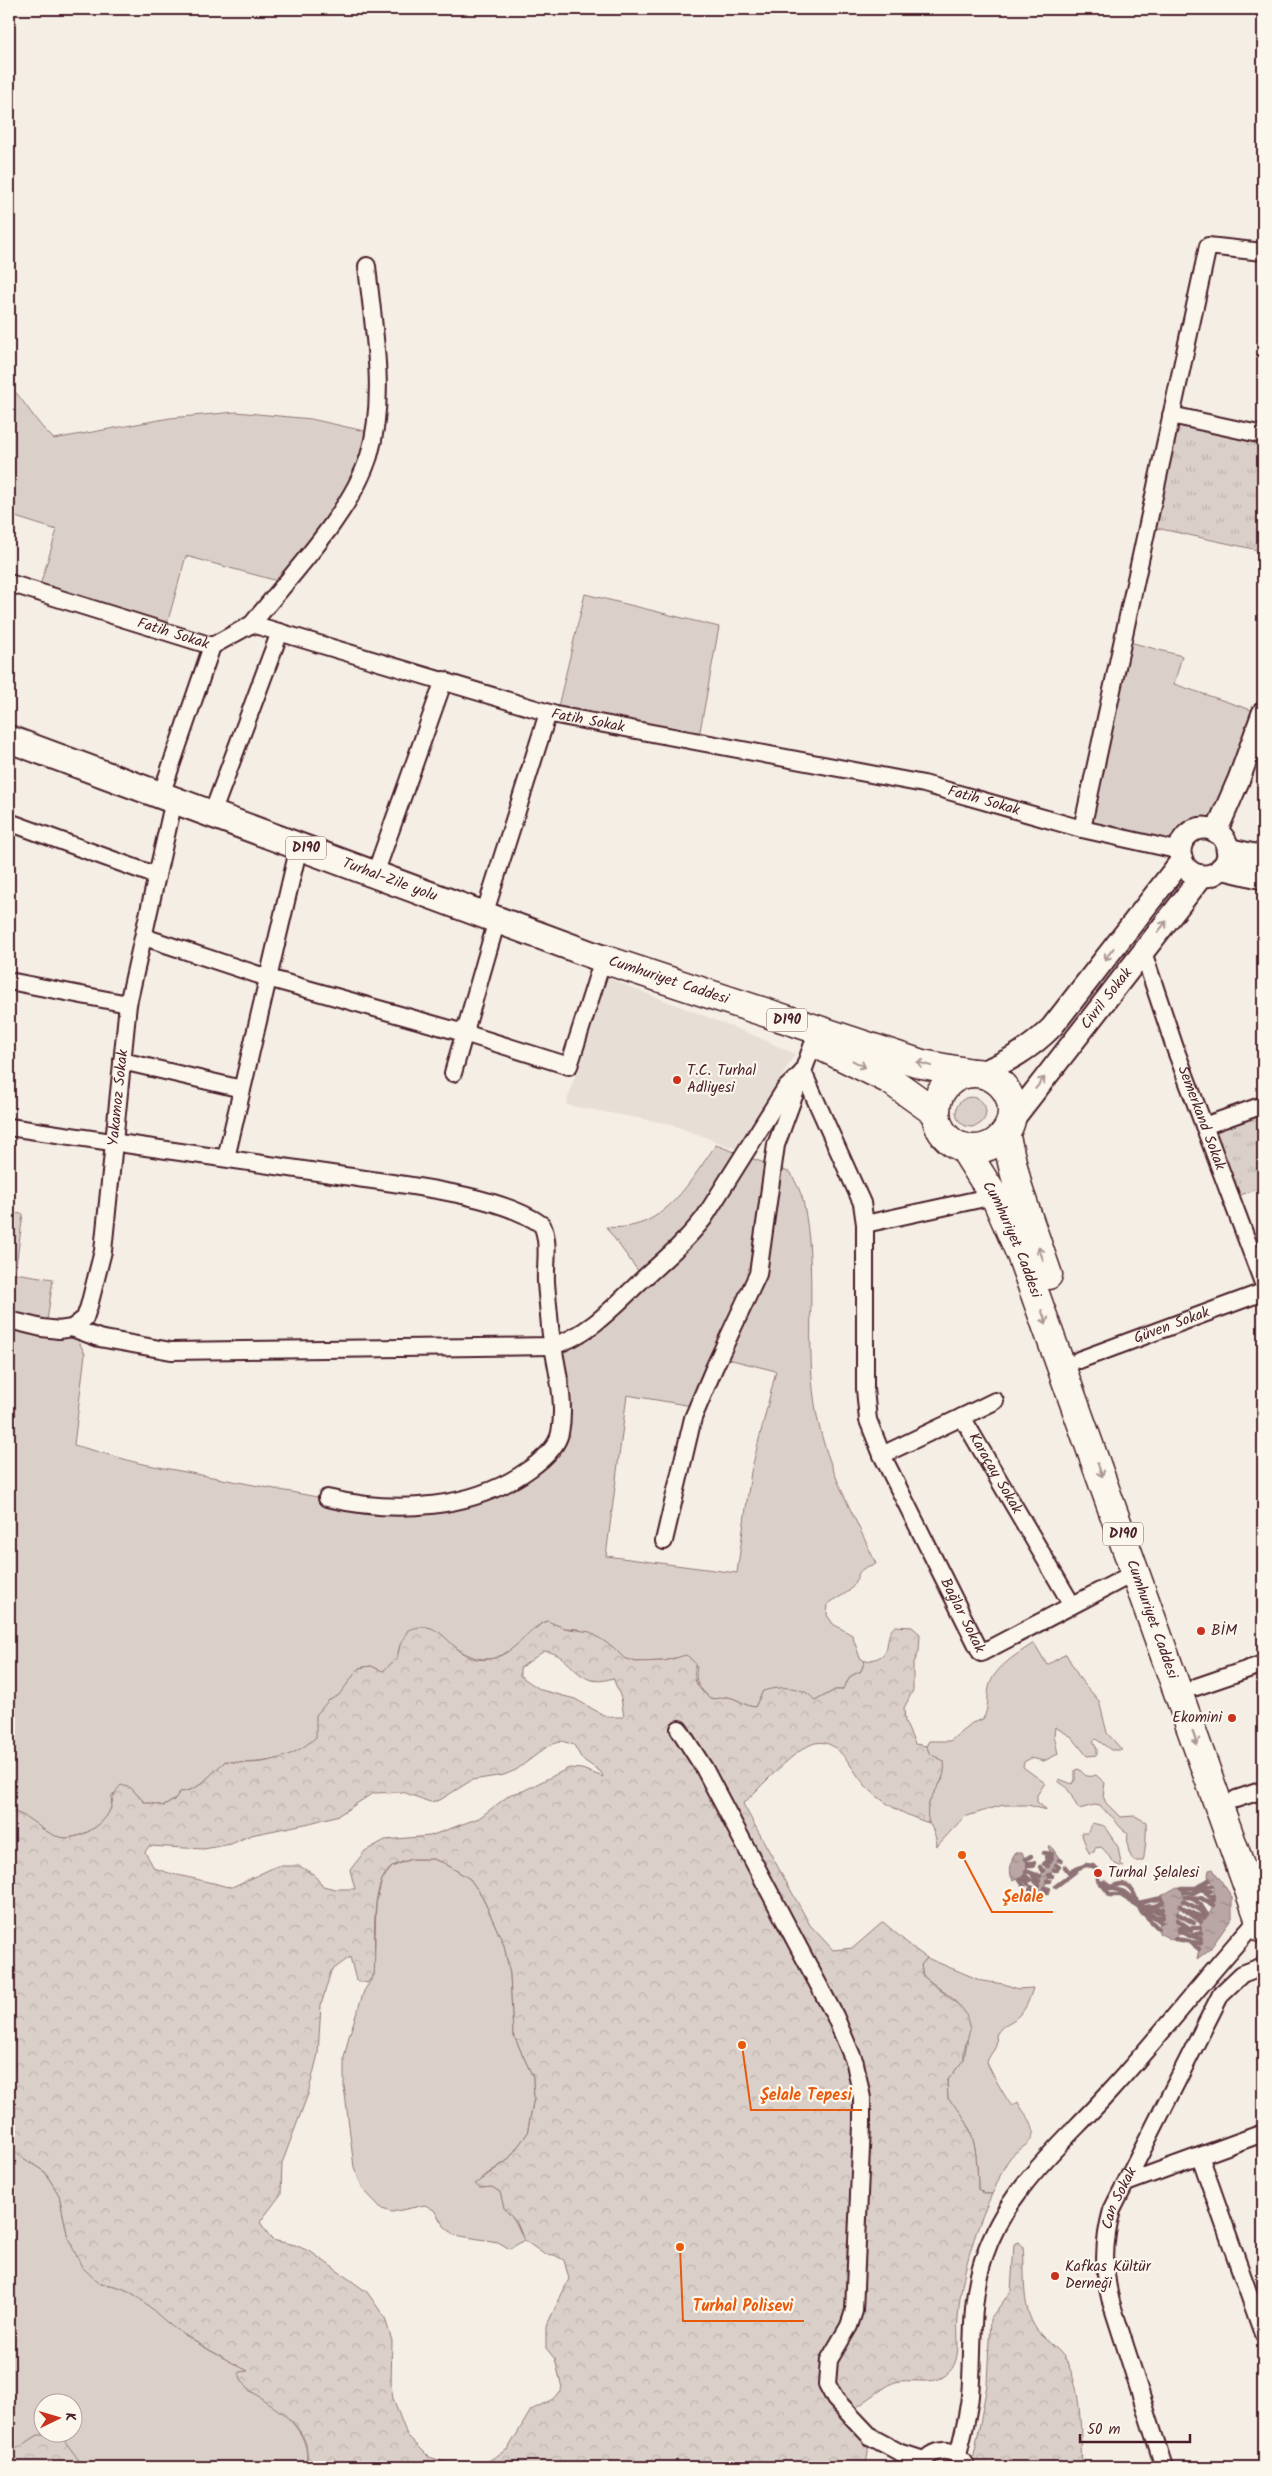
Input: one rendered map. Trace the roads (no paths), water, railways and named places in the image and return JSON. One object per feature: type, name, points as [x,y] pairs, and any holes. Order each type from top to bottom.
[{"type":"highway","name":"Cumhuriyet Caddesi","points":[[603,959],[922,1064],[992,1077],[1006,1090],[1012,1108],[1008,1128],[1019,1191],[1263,1877]]},
{"type":"highway","name":"Cumhuriyet Caddesi","points":[[603,959],[847,1057],[890,1080],[936,1113],[943,1132],[952,1141],[963,1147],[994,1196],[1021,1255],[1262,1921]]},
{"type":"highway","points":[[936,1113],[940,1094],[948,1083],[959,1076],[975,1073]]},
{"type":"highway","points":[[963,1147],[983,1148],[995,1142],[1008,1128]]},
{"type":"main road","name":"Turhal-Zile yolu","points":[[9,740],[603,959]]},
{"type":"street","points":[[1082,828],[1208,246],[1263,252]]},
{"type":"street","points":[[252,624],[335,519],[355,488],[369,456],[375,424],[377,393],[367,266]]},
{"type":"street","points":[[1171,415],[1263,435]]},
{"type":"street","name":"Fatih Sokak","points":[[9,583],[212,646],[252,624],[444,680],[548,713],[924,784],[1181,856]]},
{"type":"street","points":[[212,814],[280,632]]},
{"type":"street","name":"Yakamoz Sokak","points":[[72,1328],[84,1318],[103,1251],[128,1004],[157,876],[167,798],[212,646]]},
{"type":"street","points":[[375,874],[444,680]]},
{"type":"street","points":[[453,1073],[490,918],[548,713]]},
{"type":"street","name":"Civril Sokak","points":[[1008,1128],[1217,856],[1239,779],[1263,713]]},
{"type":"street","points":[[9,822],[157,876]]},
{"type":"street","name":"Civril Sokak","points":[[975,1073],[1020,1054],[1036,1043],[1052,1027],[1181,856],[1185,838],[1194,831],[1205,829],[1217,856]]},
{"type":"street","points":[[226,1158],[299,846]]},
{"type":"street","points":[[1181,856],[1192,873],[1217,856],[1263,857]]},
{"type":"street","points":[[1217,856],[1263,878]]},
{"type":"street","points":[[144,937],[268,978],[464,1033],[569,1066],[603,959]]},
{"type":"street","name":"Semerkand Sokak","points":[[1143,952],[1204,1126],[1263,1284]]},
{"type":"street","points":[[9,981],[128,1004]]},
{"type":"street","points":[[664,1541],[694,1418],[758,1274],[776,1145],[813,1044]]},
{"type":"street","points":[[122,1061],[242,1089]]},
{"type":"street","points":[[9,1320],[46,1328],[72,1328],[99,1338],[171,1351],[552,1346],[565,1342],[600,1319],[689,1237],[704,1218],[785,1089],[803,1072]]},
{"type":"street","name":"Bağlar Sokak","points":[[803,1072],[861,1196],[864,1224],[864,1389],[868,1420],[882,1455],[981,1654],[1136,1572]]},
{"type":"street","points":[[1204,1126],[1263,1105]]},
{"type":"street","points":[[9,1127],[226,1158],[480,1199],[518,1212],[538,1222],[545,1231],[546,1281],[552,1346],[561,1401],[559,1435],[553,1447],[536,1464],[513,1481],[471,1498],[414,1506],[382,1508],[327,1498]]},
{"type":"street","points":[[864,1224],[994,1196]]},
{"type":"street","name":"Güven Sokak","points":[[1079,1360],[1263,1284]]},
{"type":"street","points":[[962,1417],[995,1401]]},
{"type":"street","name":"Karaçay Sokak","points":[[882,1455],[962,1417],[1072,1605]]},
{"type":"street","points":[[1196,1687],[1263,1664]]},
{"type":"street","points":[[679,1729],[704,1768],[835,2016],[849,2045],[858,2078],[862,2125],[856,2292],[849,2326],[829,2360],[827,2377],[830,2390],[847,2414],[871,2437],[922,2464],[929,2455],[943,2450],[962,2461],[969,2406],[974,2307],[978,2280],[984,2256],[1005,2210],[1022,2184],[1117,2084],[1223,1957],[1262,1921]]},
{"type":"street","points":[[1236,1799],[1263,1790]]},
{"type":"street","points":[[1223,1957],[1239,1976]]},
{"type":"street","name":"Can Sokak","points":[[1164,2467],[1105,2278],[1106,2232],[1112,2210],[1221,1994],[1239,1976],[1250,1969],[1263,1966]]},
{"type":"street","points":[[1126,2183],[1263,2133]]},
{"type":"street","points":[[1200,2156],[1263,2334]]},
{"type":"water","points":[[1048,1846],[1051,1846],[1059,1858],[1038,1899],[1035,1894],[1041,1875],[1052,1857]]},
{"type":"water","points":[[1015,1853],[1022,1853],[1028,1864],[1024,1876],[1013,1880],[1011,1877],[1011,1867]]},
{"type":"water","points":[[1213,1869],[1232,1897],[1232,1918],[1210,1949],[1197,1959],[1201,1938],[1200,1924],[1211,1911],[1214,1900],[1214,1888],[1208,1876],[1209,1870]]},
{"type":"water","points":[[1177,1887],[1181,1888],[1185,1897],[1178,1911],[1178,1935],[1172,1940],[1159,1933],[1163,1907],[1161,1896]]},
{"type":"waterway","points":[[1044,1853],[1052,1854]]},
{"type":"waterway","points":[[1026,1859],[1031,1856]]},
{"type":"waterway","points":[[1046,1857],[1052,1858]]},
{"type":"waterway","points":[[1046,1861],[1050,1862]]},
{"type":"waterway","points":[[1028,1863],[1034,1863]]},
{"type":"waterway","points":[[1044,1864],[1048,1866]]},
{"type":"waterway","points":[[1065,1867],[1069,1872],[1086,1865],[1093,1866],[1098,1871],[1098,1880],[1105,1888],[1119,1884],[1126,1885],[1132,1891],[1142,1913],[1148,1916],[1163,1917]]},
{"type":"waterway","points":[[1028,1866],[1033,1866]]},
{"type":"waterway","points":[[1040,1867],[1043,1871]]},
{"type":"waterway","points":[[1026,1871],[1040,1876]]},
{"type":"waterway","points":[[1056,1886],[1076,1871]]},
{"type":"waterway","points":[[1025,1875],[1030,1880]]},
{"type":"waterway","points":[[1033,1876],[1039,1881]]},
{"type":"waterway","points":[[1023,1877],[1028,1884]]},
{"type":"waterway","points":[[1020,1879],[1024,1887]]},
{"type":"waterway","points":[[1034,1880],[1039,1885]]},
{"type":"waterway","points":[[1181,1888],[1196,1888],[1209,1880]]},
{"type":"waterway","points":[[1104,1882],[1111,1888],[1124,1892],[1143,1907],[1155,1906],[1163,1902]]},
{"type":"waterway","points":[[1201,1886],[1212,1886]]},
{"type":"waterway","points":[[1031,1887],[1036,1890]]},
{"type":"waterway","points":[[1045,1888],[1049,1889]]},
{"type":"waterway","points":[[1105,1888],[1110,1895],[1121,1895],[1138,1906]]},
{"type":"waterway","points":[[1198,1889],[1211,1891]]},
{"type":"waterway","points":[[1030,1890],[1035,1894]]},
{"type":"waterway","points":[[1184,1892],[1193,1893],[1199,1890]]},
{"type":"waterway","points":[[1205,1891],[1209,1896],[1214,1896]]},
{"type":"waterway","points":[[1042,1892],[1048,1892]]},
{"type":"waterway","points":[[1030,1896],[1036,1897]]},
{"type":"waterway","points":[[1185,1897],[1201,1898],[1213,1905]]},
{"type":"waterway","points":[[1138,1903],[1162,1898]]},
{"type":"waterway","points":[[1193,1899],[1200,1904],[1207,1915]]},
{"type":"waterway","points":[[1207,1901],[1214,1900]]},
{"type":"waterway","points":[[1183,1901],[1199,1909],[1205,1917]]},
{"type":"waterway","points":[[1180,1906],[1201,1922]]},
{"type":"waterway","points":[[1141,1907],[1161,1922]]},
{"type":"waterway","points":[[1144,1908],[1163,1913]]},
{"type":"waterway","points":[[1153,1908],[1163,1909]]},
{"type":"waterway","points":[[1187,1910],[1203,1918]]},
{"type":"waterway","points":[[1178,1914],[1194,1923]]},
{"type":"waterway","points":[[1146,1916],[1158,1928]]},
{"type":"waterway","points":[[1178,1920],[1189,1928],[1200,1928]]},
{"type":"waterway","points":[[1179,1927],[1191,1931]]},
{"type":"waterway","points":[[1179,1931],[1190,1936],[1201,1933]]},
{"type":"waterway","points":[[1192,1936],[1201,1939]]},
{"type":"waterway","points":[[1175,1939],[1189,1941],[1199,1949]]},
{"type":"waterway","points":[[1191,1942],[1201,1943]]},
{"type":"place","name":"T.C. Turhal Adliyesi","points":[[677,1080]]},
{"type":"place","name":"BİM","points":[[1201,1631]]},
{"type":"place","name":"Ekomini","points":[[1232,1718]]},
{"type":"place","name":"Şelale","points":[[962,1855]]},
{"type":"place","name":"Turhal Şelalesi","points":[[1098,1873]]},
{"type":"place","name":"Şelale Tepesi","points":[[742,2045]]},
{"type":"place","name":"Turhal Polisevi","points":[[680,2247]]},
{"type":"place","name":"Kafkas Kültür Derneği","points":[[1055,2276]]}]
